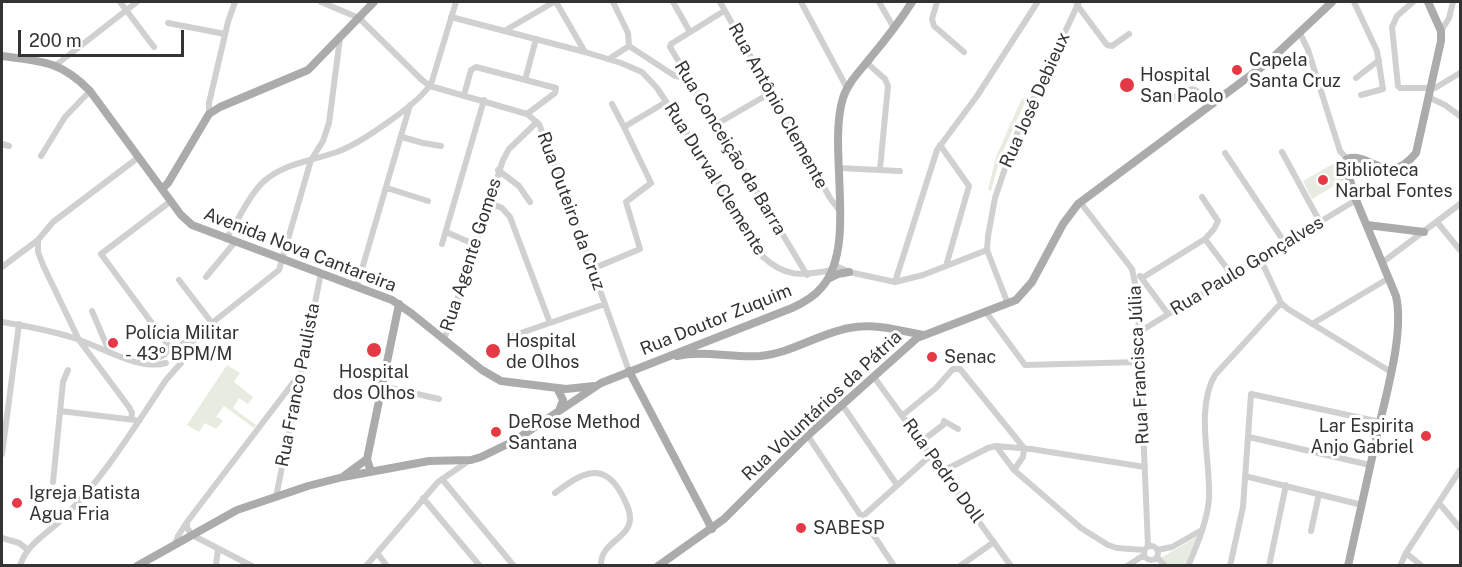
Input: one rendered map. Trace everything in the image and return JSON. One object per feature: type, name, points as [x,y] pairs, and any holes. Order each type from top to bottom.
[{"type":"main road","points":[[162,189],[168,183],[209,114],[220,107],[308,70],[374,2]]},
{"type":"main road","name":"Rua Doutor Zuquim","points":[[137,566],[237,510],[276,496],[343,477],[439,461],[471,460],[507,446],[601,383],[799,304],[813,295],[827,280],[833,267],[837,247],[840,116],[847,88],[912,2]]},
{"type":"main road","name":"Rua Voluntários da Pátria","points":[[658,566],[731,513],[808,435],[874,377],[902,343],[1016,300],[1032,282],[1064,224],[1080,202],[1267,63],[1329,2]]},
{"type":"main road","points":[[1348,566],[1391,372],[1398,306],[1383,262],[1356,200],[1345,164],[1347,159],[1355,157],[1378,167],[1391,169],[1410,161],[1416,153],[1441,41],[1441,30],[1428,2]]},
{"type":"main road","name":"Avenida Nova Cantareira","points":[[2,56],[56,65],[76,77],[90,91],[189,223],[399,304],[482,370],[501,381],[573,389],[601,383]]},
{"type":"main road","points":[[1367,225],[1424,232]]},
{"type":"main road","points":[[827,280],[838,274],[849,272]]},
{"type":"main road","points":[[371,472],[367,459],[399,304]]},
{"type":"main road","points":[[397,315],[405,311],[411,313]]},
{"type":"main road","points":[[669,355],[674,357],[701,354],[761,356],[788,350],[851,327],[870,326],[923,335]]},
{"type":"main road","points":[[893,329],[902,343]]},
{"type":"main road","points":[[629,370],[712,528]]},
{"type":"main road","points":[[557,388],[562,400],[558,412]]},
{"type":"main road","points":[[343,477],[367,459]]},
{"type":"street","points":[[120,2],[154,47]]},
{"type":"street","points":[[56,65],[137,2]]},
{"type":"street","points":[[209,114],[209,103],[225,34],[235,2]]},
{"type":"street","name":"Rua Outeiro da Cruz","points":[[321,2],[359,18],[430,86],[527,114],[537,122],[552,154],[629,370]]},
{"type":"street","points":[[226,239],[263,181],[292,165],[353,145],[410,105],[430,86],[456,2]]},
{"type":"street","points":[[506,30],[555,2],[585,52]]},
{"type":"street","points":[[609,59],[629,46],[628,33],[613,2]]},
{"type":"street","points":[[672,2],[690,32]]},
{"type":"street","name":"Rua Antônio Clemente","points":[[720,2],[826,191],[839,210]]},
{"type":"street","points":[[801,2],[847,88]]},
{"type":"street","points":[[879,2],[894,28]]},
{"type":"street","points":[[937,2],[932,19],[934,26],[964,52]]},
{"type":"street","points":[[1354,2],[1372,38],[1383,89],[1361,94]]},
{"type":"street","points":[[1413,2],[1398,16],[1392,27],[1398,86],[1429,92],[1461,116]]},
{"type":"street","points":[[1441,30],[1449,18],[1453,2]]},
{"type":"street","points":[[895,282],[931,165],[940,145],[977,96],[1037,3]]},
{"type":"street","points":[[1078,3],[1107,45],[1112,46],[1129,34]]},
{"type":"street","name":"Rua José Debieux","points":[[1008,304],[987,250],[987,236],[995,198],[1007,160],[1032,99],[1078,3]]},
{"type":"street","name":"Rua Conceição da Barra","points":[[724,11],[669,46],[807,275]]},
{"type":"street","name":"Rua Durval Clemente","points":[[452,17],[585,52],[642,72],[650,79],[705,160],[761,255],[789,273],[807,275],[833,267]]},
{"type":"street","points":[[168,23],[225,34]]},
{"type":"street","points":[[1300,33],[1340,151],[1347,159]]},
{"type":"street","points":[[144,364],[164,355],[198,334],[279,270],[311,160],[323,141],[329,123],[340,38]]},
{"type":"street","points":[[525,80],[536,39]]},
{"type":"street","name":"Rua Durval Clemente","points":[[629,46],[675,76],[689,78]]},
{"type":"street","points":[[1356,78],[1378,60]]},
{"type":"street","points":[[867,63],[885,79],[888,86],[880,169]]},
{"type":"street","points":[[464,95],[471,70],[474,67],[553,87],[557,90],[527,114]]},
{"type":"street","points":[[1429,92],[1461,73]]},
{"type":"street","points":[[1171,99],[1193,88],[1210,105]]},
{"type":"street","points":[[41,156],[65,117],[90,91]]},
{"type":"street","points":[[717,124],[771,92]]},
{"type":"street","points":[[442,244],[484,100]]},
{"type":"street","points":[[624,127],[666,102]]},
{"type":"street","points":[[592,269],[640,249],[626,202],[651,183],[612,104]]},
{"type":"street","points":[[357,286],[410,105]]},
{"type":"street","name":"Rua Agente Gomes","points":[[444,340],[498,170],[509,149],[537,122]]},
{"type":"street","points":[[402,137],[441,146]]},
{"type":"street","points":[[2,144],[9,146]]},
{"type":"street","points":[[940,145],[969,186],[946,266]]},
{"type":"street","points":[[1282,152],[1320,222]]},
{"type":"street","points":[[1225,153],[1285,243]]},
{"type":"street","points":[[2,267],[38,240],[53,222],[139,157]]},
{"type":"street","points":[[839,168],[900,171]]},
{"type":"street","name":"Rua Agente Gomes","points":[[498,170],[519,186],[530,202]]},
{"type":"street","points":[[387,188],[428,201]]},
{"type":"street","points":[[1142,278],[1204,239],[1217,225],[1218,221],[1202,197]]},
{"type":"street","name":"Rua Paulo Gonçalves","points":[[1139,333],[1356,200]]},
{"type":"street","points":[[171,201],[102,254],[173,349],[180,352],[183,358]]},
{"type":"street","points":[[488,202],[502,208],[510,217],[550,323]]},
{"type":"street","name":"Rua Francisca Júlia","points":[[1080,202],[1132,269],[1137,292],[1147,555]]},
{"type":"street","points":[[1383,262],[1461,204]]},
{"type":"street","points":[[1437,222],[1461,250]]},
{"type":"street","points":[[446,232],[476,245]]},
{"type":"street","points":[[1204,239],[1232,275]]},
{"type":"street","points":[[38,240],[38,252],[43,265],[79,340],[130,409],[135,420]]},
{"type":"street","points":[[206,277],[235,242]]},
{"type":"street","points":[[833,267],[895,282],[911,279],[987,250]]},
{"type":"street","points":[[1260,258],[1281,303],[1391,372]]},
{"type":"street","points":[[1132,269],[1142,278],[1168,314]]},
{"type":"street","name":"Rua Franco Paulista","points":[[276,496],[321,273]]},
{"type":"street","points":[[1312,324],[1389,278]]},
{"type":"street","points":[[179,280],[212,323]]},
{"type":"street","points":[[1137,292],[1149,287]]},
{"type":"street","points":[[1188,566],[1202,530],[1209,497],[1205,407],[1209,384],[1281,303]]},
{"type":"street","points":[[512,336],[605,304]]},
{"type":"street","points":[[92,311],[109,351]]},
{"type":"street","points":[[986,312],[1022,363],[1028,366],[1140,362]]},
{"type":"street","points":[[2,322],[67,336],[144,364],[171,366],[181,363],[198,334]]},
{"type":"street","points":[[2,454],[19,324]]},
{"type":"street","points":[[67,336],[73,327]]},
{"type":"street","points":[[90,354],[93,345]]},
{"type":"street","points":[[164,355],[171,366]]},
{"type":"street","points":[[20,566],[27,549],[72,509],[90,488],[135,420],[166,380],[171,366]]},
{"type":"street","points":[[903,416],[936,388],[953,369],[958,368],[971,380],[1024,448],[1023,458],[1014,470]]},
{"type":"street","points":[[53,482],[63,382],[68,370]]},
{"type":"street","points":[[174,546],[187,522],[301,374]]},
{"type":"street","name":"Rua Pedro Doll","points":[[874,377],[1011,566]]},
{"type":"street","points":[[382,386],[440,399]]},
{"type":"street","points":[[1230,566],[1243,507],[1251,394],[1380,422]]},
{"type":"street","points":[[843,406],[897,485]]},
{"type":"street","points":[[60,411],[135,420]]},
{"type":"street","points":[[922,441],[943,425],[944,421],[957,429]]},
{"type":"street","points":[[808,435],[894,566]]},
{"type":"street","points":[[1249,437],[1370,465]]},
{"type":"street","points":[[996,446],[1014,470],[1081,528],[1096,539],[1117,548],[1147,555],[1152,560],[1157,553],[1202,530]]},
{"type":"street","points":[[943,471],[996,446],[1024,448],[1144,467]]},
{"type":"street","points":[[862,517],[931,454]]},
{"type":"street","points":[[366,566],[423,498],[444,477],[471,460]]},
{"type":"street","points":[[439,461],[444,477],[514,566]]},
{"type":"street","points":[[1400,566],[1406,553],[1461,470]]},
{"type":"street","points":[[555,493],[572,480],[589,472],[609,477],[620,492],[628,507],[630,521],[623,532],[605,549],[601,559],[602,566]]},
{"type":"street","points":[[1245,476],[1362,505]]},
{"type":"street","points":[[1269,566],[1286,485]]},
{"type":"street","points":[[1311,531],[1319,494]]},
{"type":"street","points":[[423,498],[480,566]]},
{"type":"street","points":[[1439,503],[1461,528]]},
{"type":"street","points":[[187,522],[187,528],[192,535],[252,565]]},
{"type":"street","points":[[2,538],[19,543],[27,549]]},
{"type":"street","points":[[960,566],[994,542]]},
{"type":"street","points":[[1127,566],[1147,555],[1154,546],[1165,566]]},
{"type":"street","points":[[216,566],[218,549]]},
{"type":"street","points":[[1406,553],[1422,566]]},
{"type":"street","points":[[378,554],[387,566]]},
{"type":"shaded area","points":[[1022,98],[1026,100],[1000,158],[991,191],[988,190],[996,157]]},
{"type":"shaded area","name":"Biblioteca Narbal Fontes","points":[[1338,161],[1344,180],[1312,199],[1303,181]]},
{"type":"shaded area","points":[[227,365],[240,373],[234,382],[253,397],[248,404],[239,398],[233,408],[256,425],[254,428],[224,406],[215,418],[218,417],[223,421],[216,429],[205,423],[199,432],[187,425]]},
{"type":"shaded area","points":[[1197,537],[1185,565],[1164,565],[1157,560]]},
{"type":"place","name":"Capela Santa Cruz","points":[[1237,70]]},
{"type":"place","name":"Hospital San Paolo","points":[[1127,85]]},
{"type":"place","name":"Biblioteca Narbal Fontes","points":[[1323,180]]},
{"type":"place","name":"Polícia Militar - 43º BPM/M","points":[[113,343]]},
{"type":"place","name":"Hospital dos Olhos","points":[[374,350]]},
{"type":"place","name":"Hospital de Olhos","points":[[493,351]]},
{"type":"place","name":"Senac","points":[[932,357]]},
{"type":"place","name":"DeRose Method Santana","points":[[496,432]]},
{"type":"place","name":"Lar Espirita Anjo Gabriel","points":[[1426,436]]},
{"type":"place","name":"Igreja Batista Agua Fria","points":[[17,503]]},
{"type":"place","name":"SABESP","points":[[801,528]]}]
